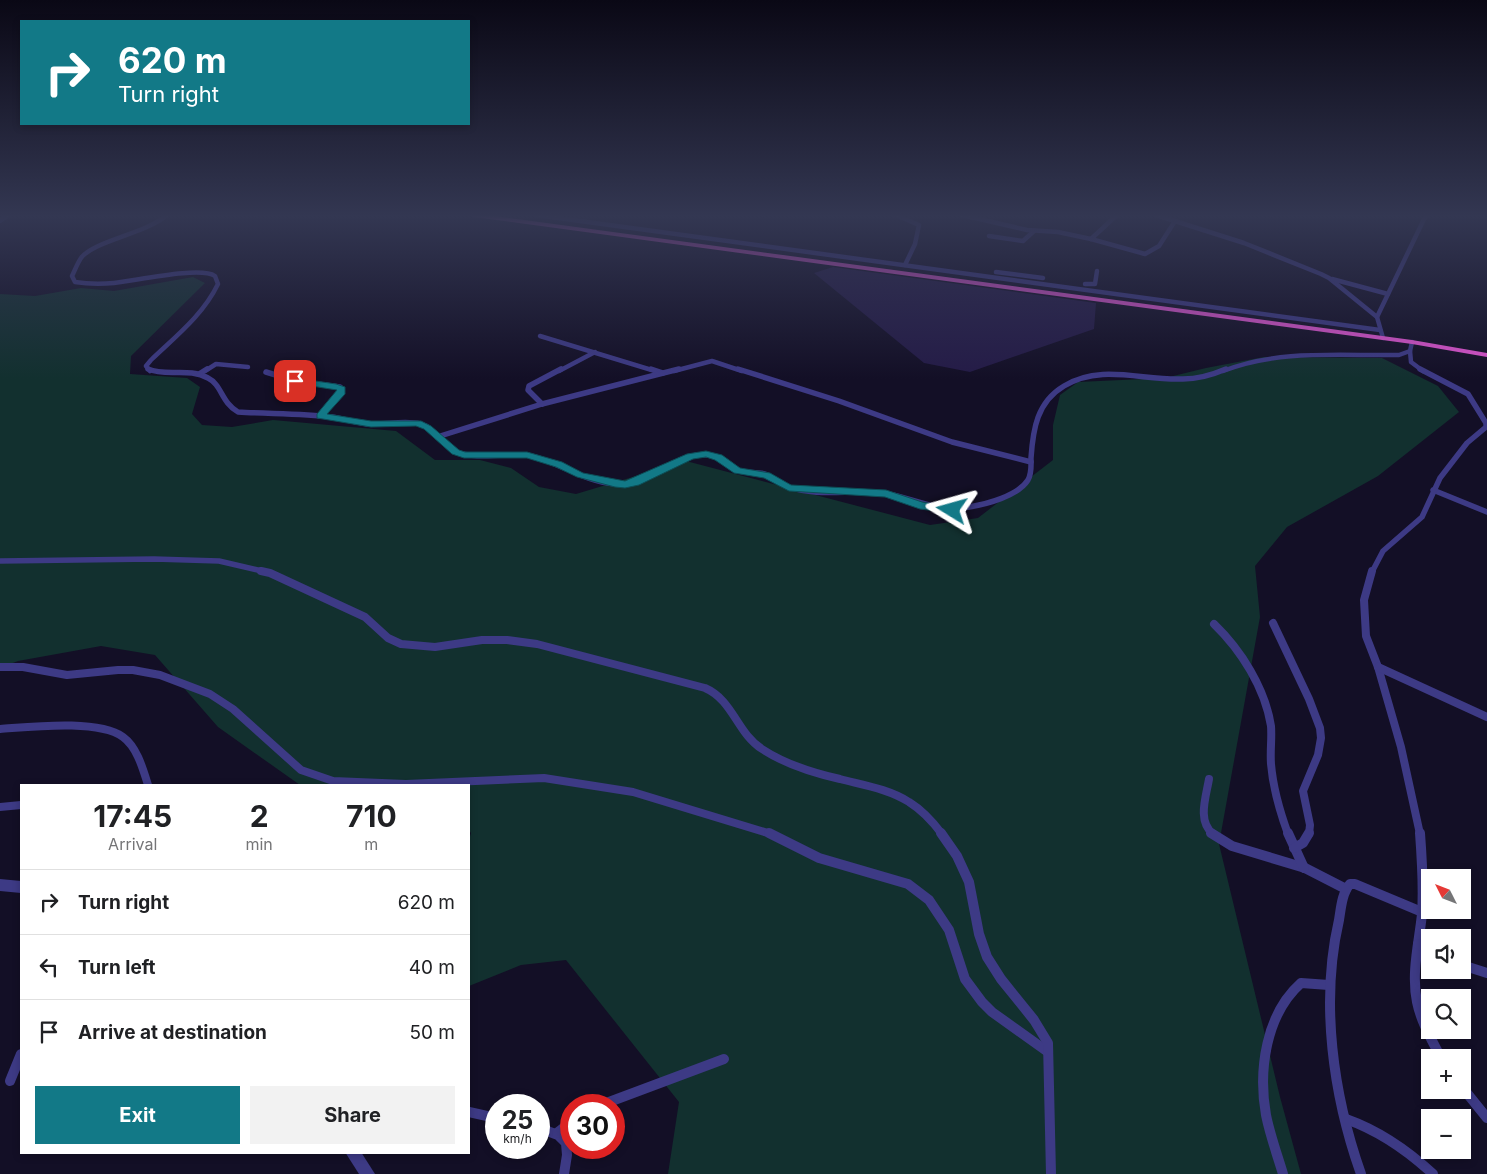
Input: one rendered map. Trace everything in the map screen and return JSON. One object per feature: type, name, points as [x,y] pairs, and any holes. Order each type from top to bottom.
[{"type":"highway","points":[[892,270],[1382,334],[1412,342],[1487,355]]},
{"type":"highway","points":[[909,270],[1382,334],[1487,351]]},
{"type":"street","points":[[75,270],[72,276],[75,282],[87,284],[141,280],[192,273],[214,275],[218,284],[212,296],[151,360],[146,368],[159,372],[199,374],[216,383],[223,400],[238,412],[320,416],[371,424],[418,423],[428,428],[455,452],[464,455],[527,455],[559,465],[580,475],[615,484],[635,482],[690,457],[706,454],[718,458],[738,470],[767,475],[789,488],[886,494],[943,510],[968,508],[1014,491],[1028,480],[1036,413],[1045,401],[1064,385],[1085,376],[1111,374],[1181,379],[1198,378],[1256,360],[1307,354],[1399,355],[1410,351]]},
{"type":"street","points":[[957,270],[1382,334],[1377,317],[1329,278]]},
{"type":"street","points":[[968,270],[1088,285],[1097,283],[1097,272]]},
{"type":"street","points":[[1309,270],[1329,278],[1388,294]]},
{"type":"street","points":[[1377,317],[1400,270]]},
{"type":"street","points":[[540,336],[663,374]]},
{"type":"street","points":[[1412,342],[1410,351],[1411,362],[1414,366],[1468,394],[1487,423],[1486,427],[1468,443],[1440,478],[1422,517],[1383,550],[1373,568],[1364,600],[1365,629],[1401,747],[1420,832],[1423,869]]},
{"type":"street","points":[[542,404],[528,390],[529,386],[596,352]]},
{"type":"street","points":[[437,437],[542,404],[707,361],[718,362],[839,401],[952,442],[1031,462]]},
{"type":"street","points":[[199,374],[216,364],[248,367]]},
{"type":"street","points":[[266,372],[295,381],[340,387],[342,389],[341,394],[320,416]]},
{"type":"street","points":[[1476,406],[1487,411]]},
{"type":"street","points":[[1433,490],[1487,512]]},
{"type":"street","points":[[0,561],[154,559],[219,561],[270,574],[340,604],[365,617],[388,638],[401,644],[435,647],[482,640],[507,640],[537,644],[712,690],[726,702],[755,745],[768,753],[818,774],[849,780],[901,798],[920,812],[943,835],[967,878],[972,893],[979,940],[986,955],[997,974],[1042,1030],[1048,1043],[1051,1174]]},
{"type":"street","points":[[1273,623],[1309,697],[1322,736],[1316,764],[1304,783],[1303,795],[1310,824],[1310,833],[1304,844],[1294,848]]},
{"type":"street","points":[[1214,624],[1240,652],[1268,712],[1273,782],[1277,801],[1294,848],[1304,868]]},
{"type":"street","points":[[0,667],[23,667],[67,675],[118,670],[160,675],[210,694],[239,714],[301,770],[333,781],[406,784],[544,778],[583,783],[633,792],[768,833],[819,858],[908,884],[929,900],[940,914],[949,930],[966,979],[982,1002],[992,1012],[1048,1052]]},
{"type":"street","points":[[1378,667],[1487,717]]},
{"type":"street","points":[[0,729],[92,727],[115,732],[130,744],[148,784]]},
{"type":"street","points":[[1209,779],[1204,820],[1206,827],[1214,836],[1222,842],[1244,851],[1304,868],[1332,880],[1346,889]]},
{"type":"street","points":[[0,807],[20,806]]},
{"type":"street","points":[[1361,1174],[1351,1143],[1336,1066],[1329,1003],[1329,986],[1346,889],[1350,884],[1355,884],[1421,912]]},
{"type":"street","points":[[0,885],[20,887]]},
{"type":"street","points":[[1421,919],[1414,980],[1417,1002],[1425,1027],[1436,1049]]},
{"type":"street","points":[[1471,968],[1487,973]]},
{"type":"street","points":[[1283,1174],[1266,1110],[1263,1081],[1272,1030],[1279,1010],[1292,989],[1301,983],[1329,986]]},
{"type":"street","points":[[10,1081],[20,1056]]},
{"type":"street","points":[[625,1096],[724,1059]]},
{"type":"street","points":[[1471,1098],[1487,1118]]},
{"type":"street","points":[[470,1112],[485,1116]]},
{"type":"street","points":[[1346,1119],[1364,1125],[1387,1137],[1433,1174]]},
{"type":"street","points":[[550,1131],[558,1133],[566,1142],[564,1174]]},
{"type":"street","points":[[353,1154],[368,1174]]},
{"type":"green space","points":[[193,277],[205,283],[131,356],[130,374],[187,378],[200,387],[192,414],[202,425],[232,427],[273,420],[396,431],[435,460],[480,460],[511,468],[539,487],[576,494],[686,461],[930,525],[978,518],[1053,460],[1053,425],[1060,395],[1078,382],[1165,378],[1264,357],[1382,358],[1438,386],[1459,412],[1378,476],[1287,527],[1255,566],[1260,617],[1219,844],[1280,1097],[1301,1174],[668,1174],[679,1102],[566,960],[521,965],[470,986],[470,784],[299,784],[218,727],[155,655],[101,646],[18,661],[0,668],[0,294],[35,296],[81,288],[114,291]]},
{"type":"building","points":[[824,270],[853,270],[1096,303],[1094,329],[970,372],[924,363],[814,273]]},
{"type":"route","points":[[295,381],[336,386],[342,389],[341,394],[320,416],[371,424],[409,422],[423,424],[448,447],[464,455],[527,455],[542,458],[580,475],[615,484],[625,484],[635,482],[690,457],[706,454],[722,460],[742,472],[767,475],[789,488],[886,494],[920,505],[952,510]]}]
